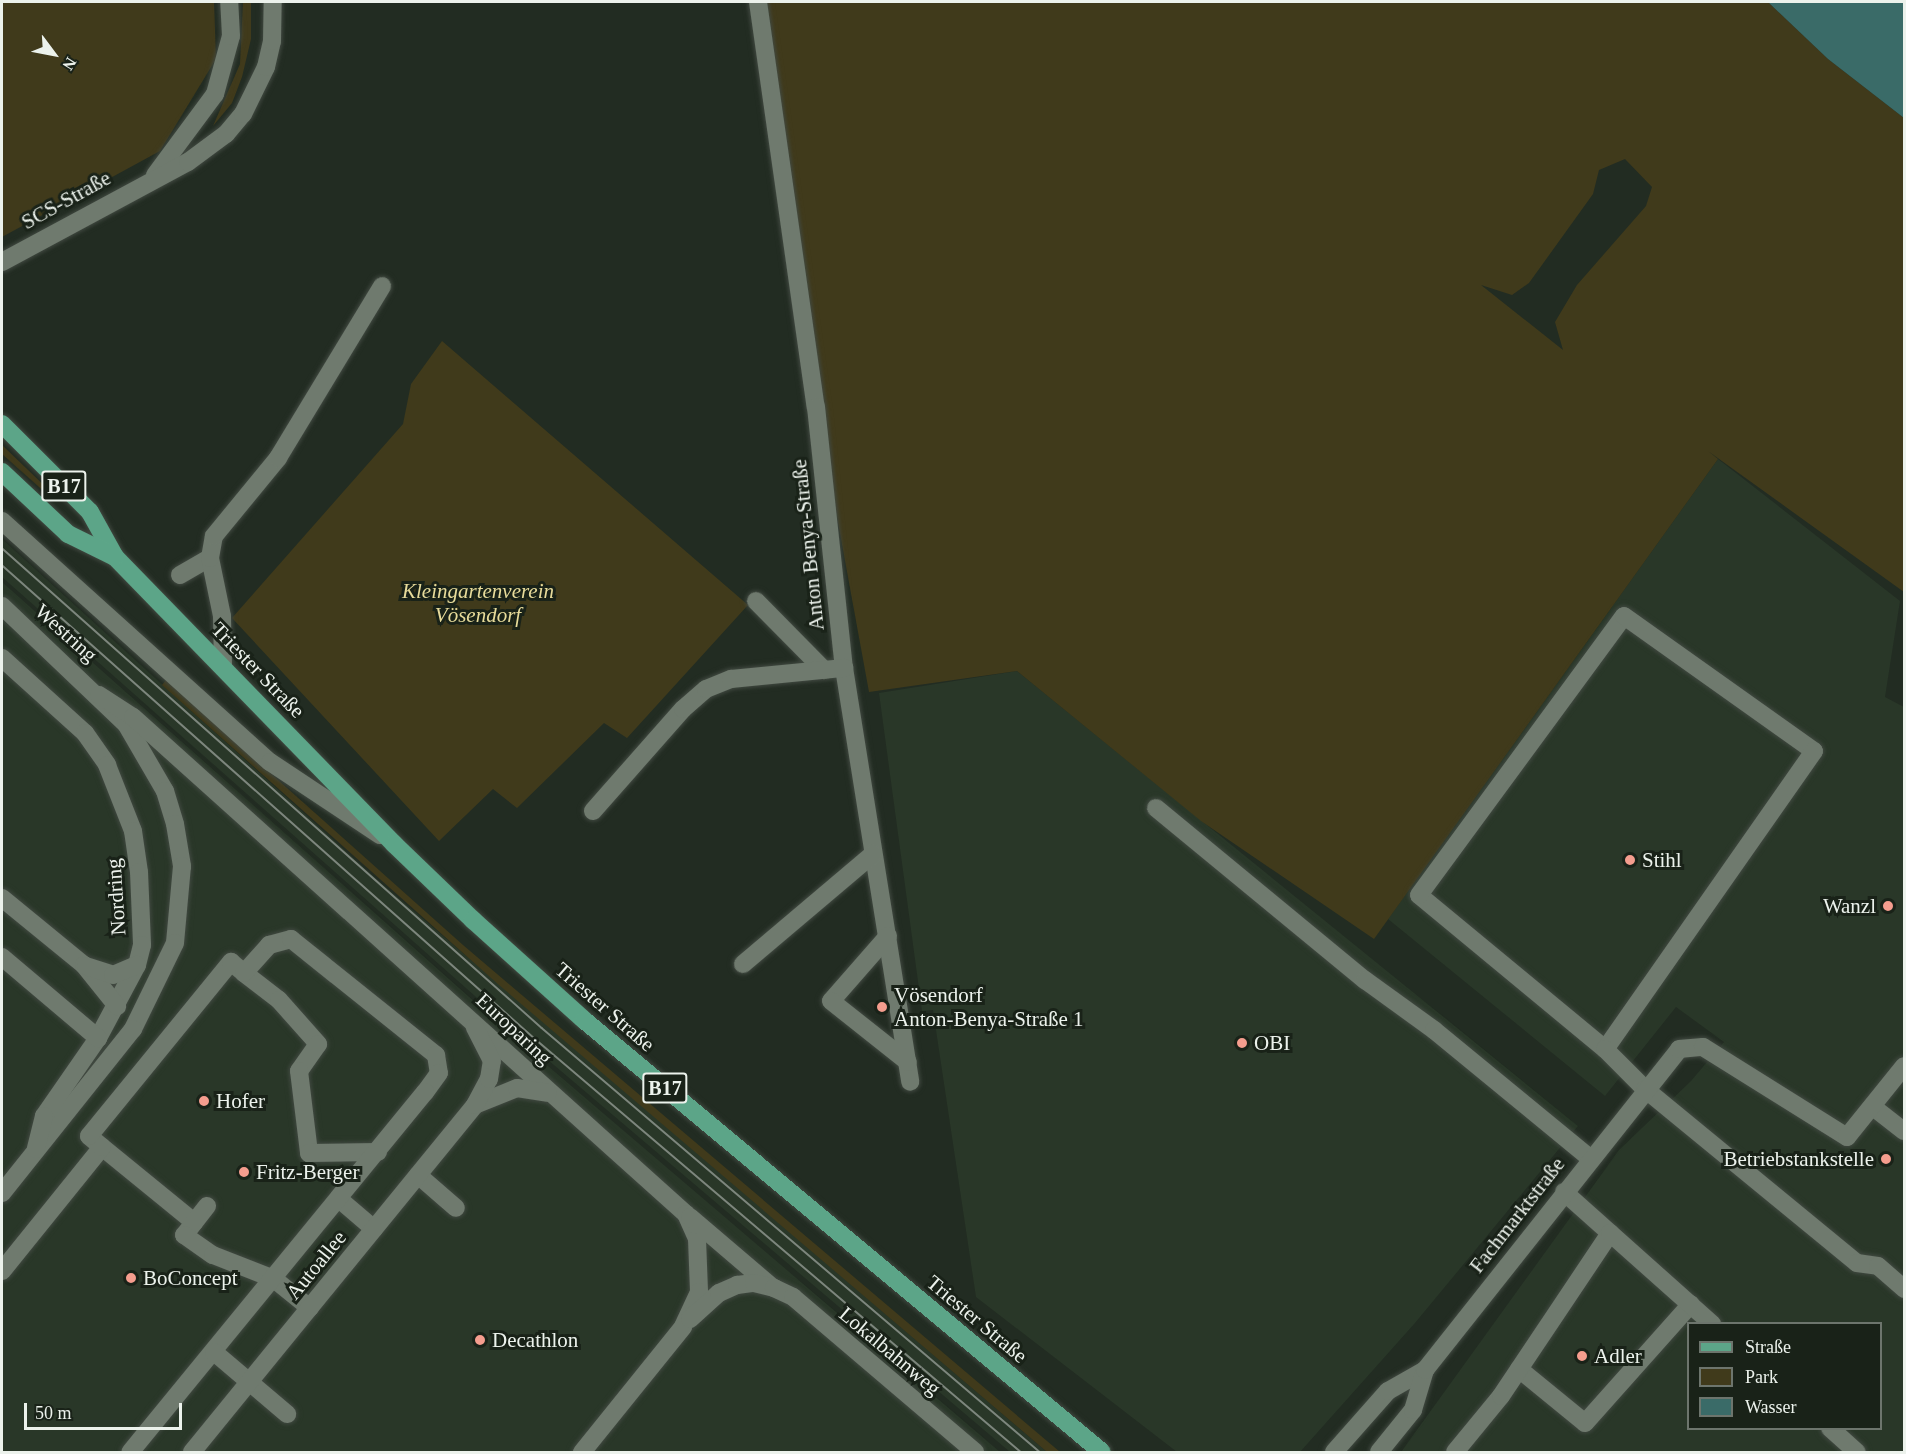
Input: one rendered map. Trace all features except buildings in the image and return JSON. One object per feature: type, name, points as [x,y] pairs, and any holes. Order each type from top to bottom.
[{"type":"main road","name":"Triester Straße","points":[[2,424],[90,512],[115,557],[223,665],[393,844],[584,1020],[1102,1452]]},
{"type":"main road","name":"Triester Straße","points":[[2,472],[68,534],[115,557]]},
{"type":"street","name":"SCS-Straße","points":[[152,179],[215,94],[231,36],[229,2]]},
{"type":"street","name":"SCS-Straße","points":[[2,262],[208,149],[243,114],[266,67],[272,41],[273,2]]},
{"type":"street","name":"Anton Benya-Straße","points":[[758,2],[816,407],[844,669],[910,1082]]},
{"type":"street","points":[[223,665],[222,616],[210,558],[214,536],[278,458],[382,286]]},
{"type":"street","points":[[2,521],[270,762],[393,844]]},
{"type":"street","points":[[180,575],[210,558]]},
{"type":"street","points":[[756,601],[824,670]]},
{"type":"street","name":"Westring","points":[[2,606],[99,694]]},
{"type":"street","points":[[1605,1049],[1814,751],[1624,616],[1419,895],[1605,1049],[1645,1089],[1857,1263],[1878,1266],[1905,1289]]},
{"type":"street","name":"Nordring","points":[[2,658],[85,733],[120,790],[133,831],[139,872],[142,945],[137,965],[98,1038],[44,1116],[35,1154]]},
{"type":"street","points":[[594,811],[683,709],[706,689],[731,679],[844,669]]},
{"type":"street","name":"Europaring","points":[[99,694],[133,717],[347,913],[524,1065],[548,1093],[686,1214],[697,1239],[699,1292],[683,1327],[582,1452]]},
{"type":"street","name":"Nordring","points":[[2,1193],[133,1029],[175,943],[181,905],[182,866],[176,824],[165,792],[126,724],[99,694]]},
{"type":"street","points":[[1156,808],[1356,973],[1434,1030],[1590,1158]]},
{"type":"street","points":[[743,964],[873,854]]},
{"type":"street","points":[[2,898],[84,965],[117,1006]]},
{"type":"street","points":[[888,936],[831,1001],[908,1062]]},
{"type":"street","points":[[130,1452],[378,1152],[439,1073],[436,1055],[291,939],[268,945],[244,973]]},
{"type":"street","points":[[2,957],[98,1038]]},
{"type":"street","points":[[194,1222],[89,1136],[231,962],[279,1000],[318,1044],[298,1071],[309,1153],[378,1152]]},
{"type":"street","points":[[84,965],[113,975],[137,965]]},
{"type":"street","name":"Autoallee","points":[[192,1452],[475,1105],[489,1079],[492,1061],[472,1020]]},
{"type":"street","name":"Fachmarktstraße","points":[[1379,1452],[1413,1410],[1425,1370],[1590,1158],[1679,1049],[1703,1047],[1847,1137],[1873,1107]]},
{"type":"street","points":[[1905,1066],[1873,1107],[1905,1131]]},
{"type":"street","name":"Autoallee","points":[[475,1105],[517,1088],[548,1093]]},
{"type":"street","points":[[2,1271],[102,1147]]},
{"type":"street","points":[[418,1175],[456,1208]]},
{"type":"street","points":[[1564,1191],[1711,1322]]},
{"type":"street","points":[[339,1199],[374,1229]]},
{"type":"street","points":[[207,1206],[184,1235],[213,1255],[274,1279],[310,1308]]},
{"type":"street","points":[[686,1214],[774,1288]]},
{"type":"street","points":[[1455,1452],[1519,1369],[1610,1233]]},
{"type":"street","points":[[683,1327],[719,1293],[737,1285],[774,1288]]},
{"type":"street","name":"Lokalbahnweg","points":[[774,1288],[793,1297],[975,1452]]},
{"type":"street","points":[[1519,1369],[1585,1424],[1691,1305]]},
{"type":"street","points":[[214,1352],[287,1414]]},
{"type":"street","name":"Fachmarktstraße","points":[[1334,1452],[1388,1391],[1425,1370]]},
{"type":"street","points":[[1832,1430],[1857,1452]]},
{"type":"shaded area","points":[[1718,459],[1900,601],[1885,697],[1904,707],[1904,1452],[1401,1452],[1619,1150],[1691,1081],[1724,1042],[1676,1007],[1605,1096],[1388,919]]},
{"type":"shaded area","points":[[2,539],[381,883],[1047,1452],[1010,1452],[528,1043],[2,577]]},
{"type":"shaded area","points":[[2,582],[521,1043],[1000,1452],[2,1452]]},
{"type":"shaded area","points":[[1017,671],[1578,1126],[1415,1323],[1300,1452],[1177,1452],[976,1297],[933,1010],[922,1011],[879,693]]},
{"type":"green space","points":[[2,2],[214,2],[216,59],[160,151],[2,237]]},
{"type":"green space","points":[[243,2],[251,2],[251,39],[242,77],[232,103],[213,126],[240,64]]},
{"type":"green space","points":[[767,2],[1768,2],[1828,59],[1904,118],[1904,592],[1708,451],[1718,459],[1374,939],[1201,821],[1017,671],[869,692],[837,517]],"holes":[[[1625,159],[1652,187],[1646,206],[1577,285],[1555,322],[1563,350],[1481,285],[1512,295],[1529,283],[1593,194],[1599,170]]]},
{"type":"green space","name":"Kleingartenverein Vösendorf","points":[[442,341],[748,605],[627,738],[604,723],[517,808],[493,789],[439,841],[232,618],[403,424],[411,384]]},
{"type":"green space","points":[[2,445],[51,492],[48,495],[2,454]]},
{"type":"green space","points":[[166,680],[463,945],[1060,1452],[1047,1452],[499,985],[162,685]]},
{"type":"water","points":[[1768,2],[1904,2],[1904,118],[1828,59]]},
{"type":"tram line","points":[[2,548],[542,1028],[1040,1452]]},
{"type":"tram line","points":[[2,565],[533,1037],[1021,1452]]},
{"type":"place","name":"Stihl","points":[[1630,860]]},
{"type":"place","name":"Wanzl","points":[[1888,906]]},
{"type":"place","name":"Vösendorf Anton-Benya-Straße 1","points":[[882,1007]]},
{"type":"place","name":"OBI","points":[[1242,1043]]},
{"type":"place","name":"Hofer","points":[[204,1101]]},
{"type":"place","name":"Betriebstankstelle","points":[[1886,1159]]},
{"type":"place","name":"Fritz-Berger","points":[[244,1172]]},
{"type":"place","name":"BoConcept","points":[[131,1278]]},
{"type":"place","name":"Decathlon","points":[[480,1340]]},
{"type":"place","name":"Adler","points":[[1582,1356]]}]
